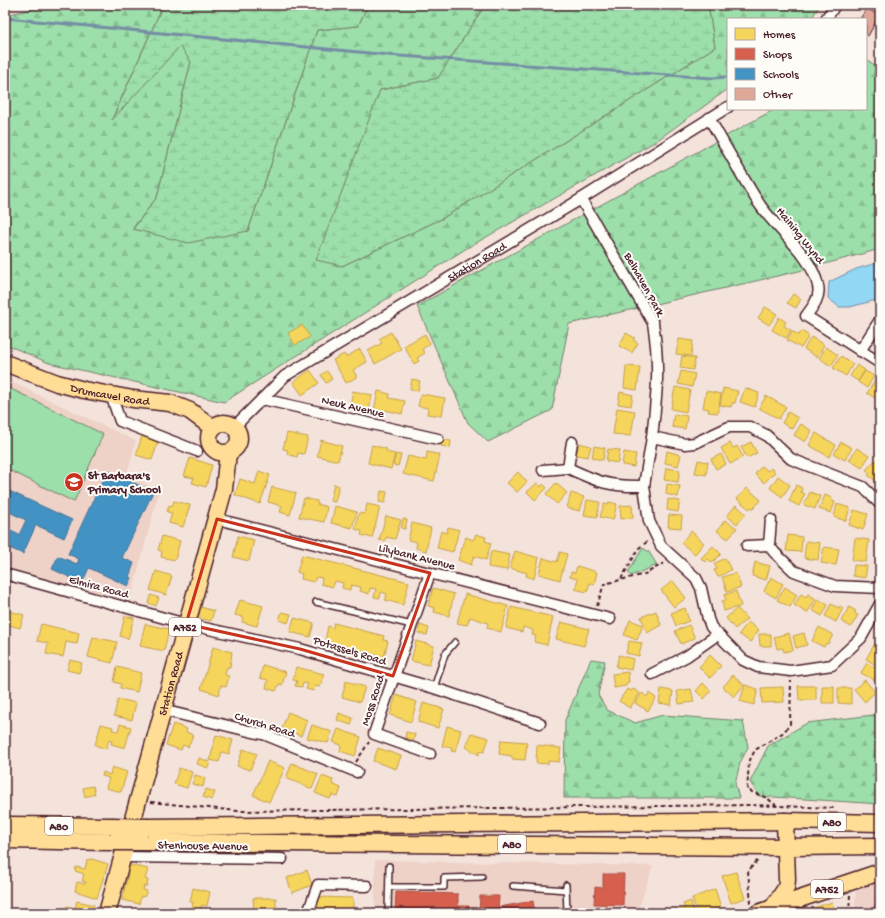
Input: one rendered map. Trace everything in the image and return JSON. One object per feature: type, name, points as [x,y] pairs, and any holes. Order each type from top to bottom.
[{"type":"main road","name":"Drumcavel Road","points":[[5,363],[57,383],[111,395],[170,403],[182,407],[198,416],[213,428]]},
{"type":"main road","points":[[225,422],[234,426],[239,434],[239,444],[233,451],[228,453],[218,452],[211,445],[209,434],[213,428],[220,423],[225,422]]},
{"type":"main road","name":"Station Road","points":[[107,913],[186,624],[217,519],[224,489],[228,453]]},
{"type":"main road","points":[[773,907],[786,888],[788,872],[785,847],[785,821]]},
{"type":"main road","name":"A80","points":[[5,840],[110,834],[785,821],[880,823]]},
{"type":"main road","name":"A80","points":[[5,825],[110,834]]},
{"type":"main road","name":"A80","points":[[146,834],[785,847],[880,846]]},
{"type":"main road","name":"A752","points":[[758,913],[880,872]]},
{"type":"street","points":[[827,18],[835,5]]},
{"type":"street","name":"Station Road","points":[[234,426],[285,376],[580,199],[727,107]]},
{"type":"street","name":"Haining Wynd","points":[[709,118],[760,206],[783,235],[805,258],[815,274],[819,288],[816,302],[806,316],[880,363]]},
{"type":"street","name":"Belhaven Park","points":[[580,199],[653,323],[657,346],[658,385],[644,486],[649,521],[655,536],[670,556],[696,578],[701,588],[708,619],[717,635],[743,660],[758,667],[791,671],[832,666],[861,638],[880,604]]},
{"type":"street","points":[[860,351],[880,320]]},
{"type":"street","points":[[111,395],[120,421],[197,451]]},
{"type":"street","name":"Neuk Avenue","points":[[262,399],[438,438]]},
{"type":"street","points":[[652,437],[685,444],[695,443],[729,427],[750,427],[766,435],[791,459],[863,487],[880,504]]},
{"type":"street","points":[[568,468],[572,442]]},
{"type":"street","points":[[543,470],[568,468],[601,483],[624,487],[644,486]]},
{"type":"street","name":"Lilybank Avenue","points":[[217,519],[610,619]]},
{"type":"street","points":[[771,520],[769,544],[774,552],[794,571],[834,586],[880,588]]},
{"type":"street","points":[[747,546],[769,544]]},
{"type":"street","name":"Moss Road","points":[[430,573],[374,734],[430,754]]},
{"type":"street","name":"Elmira Road","points":[[5,574],[186,624]]},
{"type":"street","name":"Potassels Road","points":[[186,624],[300,649],[434,688],[504,710],[540,724]]},
{"type":"street","points":[[652,674],[687,656],[717,635]]},
{"type":"street","name":"Church Road","points":[[162,710],[266,736],[354,771]]},
{"type":"street","name":"Stenhouse Avenue","points":[[123,857],[282,859]]},
{"type":"street","points":[[308,913],[318,885],[367,886]]},
{"type":"lane","points":[[316,602],[412,625]]},
{"type":"lane","points":[[434,688],[445,654],[455,642]]},
{"type":"lane","points":[[388,913],[390,866]]},
{"type":"lane","points":[[389,887],[444,887],[444,878],[482,877]]},
{"type":"lane","points":[[513,886],[566,888],[567,913]]},
{"type":"path","points":[[621,579],[639,548],[655,536]]},
{"type":"path","points":[[594,615],[604,584],[646,574],[663,565],[670,556]]},
{"type":"path","points":[[777,806],[767,798],[747,790],[749,762],[755,750],[784,732],[790,724],[791,671]]},
{"type":"path","points":[[354,771],[374,734]]},
{"type":"path","points":[[138,800],[238,811],[750,805],[840,808]]},
{"type":"highlighted area","points":[[217,519],[430,573],[393,676],[300,649],[186,624]]},
{"type":"shaded area","name":"St Barbara's Primary School","points":[[5,379],[136,441],[127,474],[159,491],[130,601],[5,567]]},
{"type":"shaded area","points":[[375,860],[653,866],[637,913],[375,913]]},
{"type":"shaded area","points":[[880,881],[880,913],[855,913],[856,890]]},
{"type":"green space","points":[[52,5],[163,5],[112,119],[180,45],[191,62],[157,197],[133,228],[248,231],[317,30],[358,26],[368,5],[485,5],[438,78],[380,90],[342,266],[443,218],[715,47],[708,5],[820,5],[812,18],[727,18],[727,90],[656,141],[467,248],[224,402],[49,363],[5,344],[5,15]]},
{"type":"green space","points":[[163,5],[368,5],[358,26],[317,30],[248,231],[188,243],[133,229],[157,197],[191,62],[180,46],[112,120]]},
{"type":"green space","points":[[485,5],[708,5],[715,47],[443,218],[342,266],[316,260],[380,90],[438,78]]},
{"type":"green space","points":[[867,60],[880,69],[880,249],[799,271],[569,324],[552,410],[488,442],[468,423],[417,306],[773,110],[867,110]]},
{"type":"green space","points":[[5,386],[103,434],[74,502],[5,468]]},
{"type":"green space","points":[[643,548],[649,552],[657,565],[631,576],[628,572]]},
{"type":"green space","points":[[591,659],[605,661],[598,695],[607,710],[635,723],[663,715],[743,721],[748,747],[740,763],[735,784],[739,798],[564,798],[565,720]]},
{"type":"green space","points":[[880,703],[880,804],[759,796],[750,782],[768,746],[807,723],[873,715]]},
{"type":"water","points":[[880,262],[880,299],[850,307],[839,307],[828,298],[829,282],[856,269]]},
{"type":"building: Homes","points":[[793,294],[801,299],[796,308],[787,303]]},
{"type":"building: Homes","points":[[765,307],[777,314],[769,325],[758,318]]},
{"type":"building: Homes","points":[[779,317],[786,322],[784,326],[791,330],[786,338],[772,330]]},
{"type":"building: Homes","points":[[302,325],[310,337],[295,345],[288,333]]},
{"type":"building: Homes","points":[[792,331],[799,335],[802,331],[809,336],[801,348],[787,340]]},
{"type":"building: Homes","points":[[391,332],[401,349],[375,364],[368,351],[382,343],[379,339]]},
{"type":"building: Homes","points":[[626,333],[635,338],[633,340],[638,343],[632,353],[619,346]]},
{"type":"building: Homes","points":[[425,334],[430,344],[422,349],[425,353],[417,358],[419,361],[414,364],[404,346]]},
{"type":"building: Homes","points":[[811,337],[824,345],[817,357],[804,349]]},
{"type":"building: Homes","points":[[679,339],[693,341],[691,356],[676,354]]},
{"type":"building: Homes","points":[[826,347],[838,355],[831,366],[819,358]]},
{"type":"building: Homes","points":[[360,349],[367,362],[353,370],[357,377],[346,383],[333,360],[344,354],[346,357]]},
{"type":"building: Homes","points":[[682,356],[695,358],[693,370],[680,368]]},
{"type":"building: Homes","points":[[841,356],[853,364],[846,376],[833,368]]},
{"type":"building: Homes","points":[[857,365],[865,370],[858,381],[850,376]]},
{"type":"building: Homes","points":[[626,366],[640,367],[637,390],[624,388]]},
{"type":"building: Homes","points":[[310,370],[319,383],[302,395],[293,382]]},
{"type":"building: Homes","points":[[327,371],[332,379],[326,383],[321,375]]},
{"type":"building: Homes","points":[[681,371],[695,374],[692,387],[678,384]]},
{"type":"building: Homes","points":[[865,371],[874,376],[867,388],[858,382]]},
{"type":"building: Homes","points":[[412,379],[420,381],[418,391],[410,389]]},
{"type":"building: Homes","points":[[875,381],[880,384],[878,400],[867,393]]},
{"type":"building: Homes","points":[[675,387],[690,390],[686,412],[671,409]]},
{"type":"building: Homes","points":[[723,388],[738,391],[735,403],[732,403],[731,407],[720,405]]},
{"type":"building: Homes","points":[[745,388],[759,393],[755,407],[740,402]]},
{"type":"building: Homes","points":[[353,391],[372,395],[369,411],[358,409],[359,406],[350,405]]},
{"type":"building: Homes","points":[[378,391],[390,394],[389,398],[405,401],[402,414],[385,410],[385,413],[374,411]]},
{"type":"building: Homes","points":[[706,391],[721,394],[718,413],[708,412],[709,409],[703,408]]},
{"type":"building: Homes","points":[[620,392],[633,395],[631,406],[618,404]]},
{"type":"building: Homes","points":[[421,394],[445,398],[442,416],[427,414],[428,408],[418,406]]},
{"type":"building: Homes","points":[[766,396],[786,407],[779,419],[759,408]]},
{"type":"building: Homes","points":[[617,408],[635,411],[631,436],[613,434]]},
{"type":"building: Homes","points":[[788,412],[798,418],[792,429],[782,423]]},
{"type":"building: Homes","points":[[674,414],[687,416],[685,429],[672,427]]},
{"type":"building: Homes","points":[[801,424],[812,431],[805,442],[794,435]]},
{"type":"building: Homes","points":[[287,433],[308,437],[304,454],[298,453],[297,457],[287,454],[288,450],[283,449]]},
{"type":"building: Homes","points":[[816,433],[836,445],[829,457],[809,445]]},
{"type":"building: Homes","points":[[142,436],[158,442],[152,460],[136,455]]},
{"type":"building: Homes","points":[[442,439],[451,441],[450,448],[441,446]]},
{"type":"building: Homes","points":[[321,440],[342,446],[338,461],[317,456]]},
{"type":"building: Homes","points":[[751,442],[757,453],[747,458],[741,447]]},
{"type":"building: Homes","points":[[841,442],[852,448],[845,460],[834,454]]},
{"type":"building: Homes","points":[[579,443],[591,446],[588,457],[576,455]]},
{"type":"building: Homes","points":[[730,443],[733,448],[737,446],[743,457],[730,464],[721,448]]},
{"type":"building: Homes","points":[[372,445],[387,449],[386,452],[395,454],[391,469],[368,463]]},
{"type":"building: Homes","points":[[594,446],[605,448],[603,460],[592,458]]},
{"type":"building: Homes","points":[[857,448],[869,456],[862,468],[849,460]]},
{"type":"building: Homes","points":[[608,449],[620,450],[618,463],[606,461]]},
{"type":"building: Homes","points":[[667,451],[681,455],[678,466],[665,463]]},
{"type":"building: Homes","points":[[427,452],[440,455],[434,481],[403,474],[408,456],[426,460]]},
{"type":"building: Homes","points":[[624,452],[636,454],[634,467],[622,465]]},
{"type":"building: Homes","points":[[396,454],[401,455],[398,466],[393,465]]},
{"type":"building: Homes","points":[[721,454],[726,464],[716,469],[711,459]]},
{"type":"building: Homes","points":[[190,458],[212,465],[206,487],[192,483],[194,478],[184,476]]},
{"type":"building: Homes","points":[[698,460],[708,462],[706,475],[695,473]]},
{"type":"building: Homes","points":[[875,460],[880,464],[880,476],[876,481],[868,475],[870,473],[866,470]]},
{"type":"building: Homes","points":[[762,466],[768,471],[771,468],[775,472],[764,483],[755,474]]},
{"type":"building: Homes","points":[[666,468],[680,470],[678,482],[664,480]]},
{"type":"building: Homes","points":[[259,471],[270,475],[260,504],[235,495],[240,479],[255,484]]},
{"type":"building: Homes","points":[[518,472],[527,482],[517,492],[507,483]]},
{"type":"building: Homes","points":[[778,476],[790,485],[782,497],[770,488]]},
{"type":"building: Homes","points":[[537,483],[541,487],[543,484],[547,488],[535,500],[527,492]]},
{"type":"building: Homes","points":[[556,483],[567,493],[557,504],[546,494]]},
{"type":"building: Homes","points":[[334,484],[339,486],[335,502],[330,501]]},
{"type":"building: Homes","points":[[667,484],[680,486],[678,497],[666,494]]},
{"type":"building: Homes","points":[[796,485],[802,488],[801,492],[805,494],[799,506],[789,501]]},
{"type":"building: Homes","points":[[272,487],[296,493],[290,515],[280,512],[282,506],[268,502]]},
{"type":"building: Homes","points":[[747,488],[761,500],[753,509],[751,507],[749,509],[737,499]]},
{"type":"building: Homes","points":[[381,491],[387,492],[385,503],[379,502]]},
{"type":"building: Homes","points":[[810,492],[820,496],[815,509],[804,505]]},
{"type":"building: Homes","points":[[571,493],[584,497],[580,511],[567,508]]},
{"type":"building: Homes","points":[[825,495],[832,498],[831,500],[835,502],[831,513],[819,509]]},
{"type":"building: Homes","points":[[304,498],[317,501],[317,504],[327,507],[324,522],[299,517]]},
{"type":"building: Homes","points":[[668,499],[680,501],[678,512],[667,510]]},
{"type":"building: Homes","points":[[587,500],[600,502],[597,517],[584,515]]},
{"type":"building: Homes","points":[[174,501],[190,505],[183,527],[169,523],[172,513],[167,512],[169,505],[172,506]]},
{"type":"building: Homes","points":[[609,502],[617,504],[613,520],[600,517],[604,504],[608,505]]},
{"type":"building: Homes","points":[[367,504],[380,507],[372,538],[361,535],[362,531],[355,529],[359,513],[365,514]]},
{"type":"building: Homes","points":[[837,504],[850,508],[846,521],[834,517]]},
{"type":"building: Homes","points":[[632,505],[633,518],[621,519],[620,506]]},
{"type":"building: Homes","points":[[736,505],[746,514],[737,524],[727,516]]},
{"type":"building: Homes","points":[[335,506],[357,512],[352,528],[331,523]]},
{"type":"building: Homes","points":[[854,510],[868,514],[863,530],[849,525]]},
{"type":"building: Homes","points":[[669,515],[682,516],[681,528],[668,527]]},
{"type":"building: Homes","points":[[386,516],[401,520],[395,539],[386,537],[385,541],[379,540]]},
{"type":"building: Homes","points":[[403,519],[407,520],[405,529],[401,528]]},
{"type":"building: Homes","points":[[725,520],[737,528],[728,539],[717,531]]},
{"type":"building: Homes","points":[[412,523],[431,528],[426,551],[416,548],[417,542],[408,540]]},
{"type":"building: Homes","points":[[448,527],[459,530],[453,552],[437,548],[441,531],[447,533]]},
{"type":"building: Homes","points":[[691,531],[704,543],[695,554],[681,543]]},
{"type":"building: Homes","points":[[476,534],[486,537],[485,541],[491,543],[486,560],[474,556],[471,565],[458,560],[466,537],[473,540]]},
{"type":"building: Homes","points":[[788,535],[802,537],[801,552],[786,551]]},
{"type":"building: Homes","points":[[162,536],[180,541],[175,560],[161,557],[162,551],[158,550]]},
{"type":"building: Homes","points":[[238,536],[254,540],[249,561],[233,557]]},
{"type":"building: Homes","points":[[855,538],[869,540],[866,562],[852,560]]},
{"type":"building: Homes","points":[[806,541],[820,543],[818,560],[804,558]]},
{"type":"building: Homes","points":[[713,546],[721,554],[712,563],[708,559],[705,562],[701,558]]},
{"type":"building: Homes","points":[[824,547],[839,549],[836,565],[821,563]]},
{"type":"building: Homes","points":[[491,551],[510,555],[507,570],[488,567]]},
{"type":"building: Homes","points":[[515,551],[539,558],[534,579],[526,576],[527,573],[510,568]]},
{"type":"building: Homes","points":[[560,552],[567,554],[560,580],[539,574],[543,558],[557,562]]},
{"type":"building: Homes","points":[[302,555],[409,582],[403,605],[385,600],[387,594],[381,592],[380,598],[374,597],[376,589],[370,588],[369,594],[360,591],[361,587],[351,585],[350,590],[342,588],[343,583],[335,581],[333,587],[321,584],[322,578],[316,577],[314,582],[301,579],[302,574],[297,572]]},
{"type":"building: Homes","points":[[725,558],[731,570],[718,577],[714,570],[717,569],[714,564]]},
{"type":"building: Homes","points":[[755,562],[770,566],[766,580],[752,576]]},
{"type":"building: Homes","points":[[854,565],[867,566],[865,578],[853,576]]},
{"type":"building: Homes","points":[[577,566],[597,572],[594,585],[590,583],[587,592],[575,589],[578,579],[570,577],[571,572],[575,573]]},
{"type":"building: Homes","points":[[156,571],[172,576],[166,595],[150,590]]},
{"type":"building: Homes","points":[[736,573],[741,587],[727,592],[722,577]]},
{"type":"building: Homes","points":[[771,577],[783,584],[776,598],[764,591]]},
{"type":"building: Homes","points":[[673,581],[686,598],[674,607],[661,590]]},
{"type":"building: Homes","points":[[785,587],[797,595],[790,607],[777,600]]},
{"type":"building: Homes","points":[[433,588],[454,594],[449,616],[434,612],[435,608],[428,606]]},
{"type":"building: Homes","points":[[736,591],[741,606],[724,611],[722,601],[726,600],[724,595]]},
{"type":"building: Homes","points":[[465,594],[508,606],[501,632],[487,628],[488,623],[470,617],[467,625],[457,623]]},
{"type":"building: Homes","points":[[801,594],[806,597],[808,594],[816,599],[807,613],[794,605]]},
{"type":"building: Homes","points":[[151,595],[159,598],[156,606],[148,603]]},
{"type":"building: Homes","points":[[818,599],[828,605],[822,616],[812,610]]},
{"type":"building: Homes","points":[[240,600],[263,606],[257,626],[242,622],[243,617],[235,615]]},
{"type":"building: Homes","points":[[831,604],[839,608],[840,606],[843,608],[836,622],[825,616]]},
{"type":"building: Homes","points":[[201,607],[214,611],[211,621],[198,618]]},
{"type":"building: Homes","points":[[511,607],[553,617],[547,645],[534,642],[536,636],[532,635],[533,630],[523,627],[522,632],[506,628]]},
{"type":"building: Homes","points":[[849,607],[856,611],[854,613],[858,615],[851,627],[841,621]]},
{"type":"building: Homes","points":[[685,608],[689,621],[676,626],[671,613]]},
{"type":"building: Homes","points":[[737,608],[747,619],[735,629],[726,618]]},
{"type":"building: Homes","points":[[5,610],[24,615],[20,628],[5,624]]},
{"type":"building: Homes","points":[[656,611],[661,625],[647,633],[641,617]]},
{"type":"building: Homes","points":[[282,612],[291,614],[288,623],[279,620]]},
{"type":"building: Homes","points":[[125,616],[134,618],[128,639],[120,636]]},
{"type":"building: Homes","points":[[294,618],[314,623],[310,637],[290,632]]},
{"type":"building: Homes","points":[[630,620],[643,625],[637,640],[624,635]]},
{"type":"building: Homes","points":[[561,622],[589,629],[584,646],[556,639]]},
{"type":"building: Homes","points":[[748,622],[759,630],[750,642],[739,634]]},
{"type":"building: Homes","points":[[334,623],[384,636],[383,640],[388,641],[384,657],[325,641],[328,626],[333,628]]},
{"type":"building: Homes","points":[[41,624],[79,633],[77,644],[66,642],[63,657],[46,654],[48,643],[37,641]]},
{"type":"building: Homes","points":[[145,624],[169,629],[164,651],[140,646]]},
{"type":"building: Homes","points":[[420,625],[429,628],[427,635],[418,633]]},
{"type":"building: Homes","points":[[689,625],[695,638],[681,644],[675,631]]},
{"type":"building: Homes","points":[[819,627],[833,635],[828,644],[826,643],[824,647],[812,641]]},
{"type":"building: Homes","points":[[789,633],[793,650],[784,652],[783,648],[777,649],[774,637]]},
{"type":"building: Homes","points":[[804,633],[807,645],[796,648],[793,636]]},
{"type":"building: Homes","points":[[759,634],[771,634],[771,646],[760,646]]},
{"type":"building: Homes","points":[[93,637],[117,642],[112,663],[88,657]]},
{"type":"building: Homes","points":[[877,640],[880,642],[879,667],[866,659]]},
{"type":"building: Homes","points":[[416,641],[434,646],[429,665],[411,661]]},
{"type":"building: Homes","points":[[629,641],[642,643],[639,656],[626,653]]},
{"type":"building: Homes","points":[[213,647],[232,652],[230,667],[227,667],[225,675],[229,676],[226,687],[221,685],[219,695],[201,689]]},
{"type":"building: Homes","points":[[619,655],[633,659],[631,670],[616,667]]},
{"type":"building: Homes","points":[[710,655],[721,666],[710,678],[699,667]]},
{"type":"building: Homes","points":[[70,660],[82,663],[79,673],[67,670]]},
{"type":"building: Homes","points":[[867,663],[879,670],[874,680],[861,673]]},
{"type":"building: Homes","points":[[263,665],[286,672],[282,685],[279,684],[276,691],[266,688],[268,680],[260,678]]},
{"type":"building: Homes","points":[[117,667],[141,673],[137,692],[120,688],[121,684],[114,682]]},
{"type":"building: Homes","points":[[296,667],[324,674],[320,687],[315,686],[314,691],[306,689],[308,684],[303,683],[302,687],[295,686],[297,681],[293,680]]},
{"type":"building: Homes","points":[[628,672],[629,682],[626,683],[626,686],[614,688],[612,674]]},
{"type":"building: Homes","points":[[733,675],[744,685],[734,697],[723,687]]},
{"type":"building: Homes","points":[[865,680],[875,692],[865,702],[854,689]]},
{"type":"building: Homes","points":[[346,681],[365,687],[360,702],[342,697]]},
{"type":"building: Homes","points":[[703,683],[711,691],[704,699],[696,691]]},
{"type":"building: Homes","points":[[745,685],[758,689],[754,705],[740,701]]},
{"type":"building: Homes","points":[[798,686],[816,686],[816,700],[799,700]]},
{"type":"building: Homes","points":[[822,686],[834,686],[834,703],[822,703]]},
{"type":"building: Homes","points":[[783,687],[784,702],[762,703],[761,688]]},
{"type":"building: Homes","points":[[838,688],[851,688],[851,704],[838,703]]},
{"type":"building: Homes","points":[[627,689],[631,691],[633,689],[640,693],[630,708],[619,701]]},
{"type":"building: Homes","points":[[661,689],[673,691],[671,705],[659,703]]},
{"type":"building: Homes","points":[[691,689],[694,702],[679,704],[677,691]]},
{"type":"building: Homes","points":[[642,693],[647,697],[649,693],[656,698],[648,711],[635,703]]},
{"type":"building: Homes","points":[[396,695],[417,702],[411,722],[390,715]]},
{"type":"building: Homes","points":[[118,699],[136,703],[132,720],[114,716]]},
{"type":"building: Homes","points":[[423,703],[444,709],[438,728],[418,722]]},
{"type":"building: Homes","points":[[288,712],[307,720],[301,736],[282,728]]},
{"type":"building: Homes","points":[[339,713],[353,718],[351,725],[337,720]]},
{"type":"building: Homes","points":[[101,724],[113,727],[112,730],[118,731],[120,724],[131,727],[125,748],[111,744],[112,741],[109,740],[106,749],[95,745]]},
{"type":"building: Homes","points":[[173,724],[187,729],[186,732],[193,735],[188,747],[183,745],[181,750],[166,745]]},
{"type":"building: Homes","points":[[312,725],[332,732],[328,743],[307,738]]},
{"type":"building: Homes","points":[[447,726],[461,730],[455,752],[451,751],[452,748],[442,746]]},
{"type":"building: Homes","points":[[338,729],[361,737],[355,756],[340,751],[341,745],[333,742]]},
{"type":"building: Homes","points":[[406,732],[415,734],[414,740],[405,738]]},
{"type":"building: Homes","points":[[471,733],[489,738],[484,752],[479,751],[479,755],[466,747]]},
{"type":"building: Homes","points":[[216,735],[233,740],[229,754],[222,752],[219,762],[210,760]]},
{"type":"building: Homes","points":[[501,740],[527,742],[525,760],[512,759],[512,756],[499,754]]},
{"type":"building: Homes","points":[[537,745],[561,748],[559,762],[548,761],[548,764],[536,763]]},
{"type":"building: Homes","points":[[378,748],[401,756],[396,769],[373,761]]},
{"type":"building: Homes","points":[[243,749],[257,754],[250,770],[237,766]]},
{"type":"building: Homes","points":[[199,758],[210,762],[208,768],[197,764]]},
{"type":"building: Homes","points":[[268,761],[285,768],[269,802],[253,795]]},
{"type":"building: Homes","points":[[292,763],[318,774],[312,789],[286,778]]},
{"type":"building: Homes","points":[[112,767],[127,772],[121,792],[106,788],[109,778],[102,776],[103,772],[110,775]]},
{"type":"building: Homes","points":[[179,768],[192,772],[187,788],[174,784]]},
{"type":"building: Homes","points":[[195,775],[205,778],[203,787],[192,784]]},
{"type":"building: Homes","points":[[322,776],[333,780],[332,784],[341,788],[338,797],[332,795],[330,799],[315,793]]},
{"type":"building: Homes","points":[[93,786],[95,794],[85,797],[83,788]]},
{"type":"building: Homes","points":[[206,789],[215,792],[212,800],[203,797]]},
{"type":"building: Homes","points":[[92,859],[108,864],[97,898],[75,891],[77,882],[85,884],[86,882],[82,881],[84,874],[75,871],[76,867],[85,869],[87,860]]},
{"type":"building: Homes","points":[[130,865],[148,869],[145,879],[148,880],[147,886],[144,886],[143,890],[147,891],[144,897],[141,896],[139,904],[122,900]]},
{"type":"building: Homes","points":[[307,870],[312,885],[292,893],[287,878]]},
{"type":"building: Homes","points":[[736,872],[745,898],[731,903],[722,876]]},
{"type":"building: Homes","points":[[193,888],[210,892],[207,906],[202,905],[200,911],[192,909],[193,902],[190,902]]},
{"type":"building: Homes","points":[[715,889],[721,907],[704,913],[697,913],[692,898]]},
{"type":"building: Homes","points":[[318,897],[353,898],[353,913],[318,913]]},
{"type":"building: Homes","points":[[253,898],[276,898],[276,913],[254,913]]},
{"type":"building: Homes","points":[[77,901],[94,905],[92,913],[66,913],[64,911],[67,906],[75,908]]},
{"type":"building: Homes","points":[[691,901],[694,913],[676,913],[675,911],[685,908],[683,904]]},
{"type":"building: Homes","points":[[832,902],[835,913],[808,913],[807,910]]},
{"type":"building: Shops","points":[[603,874],[624,874],[623,905],[594,904],[595,887],[603,888]]},
{"type":"building: Shops","points":[[396,892],[458,894],[458,906],[469,906],[469,913],[395,913]]},
{"type":"building: Shops","points":[[877,893],[880,893],[880,913],[874,913]]},
{"type":"building: Shops","points":[[480,896],[499,896],[498,913],[479,913]]},
{"type":"building: Shops","points":[[533,901],[535,913],[500,913],[499,907]]},
{"type":"building: Schools","points":[[107,470],[153,492],[122,558],[134,563],[129,577],[132,578],[128,586],[89,568],[82,583],[52,569],[58,556],[77,564],[79,559],[68,554]]},
{"type":"building: Schools","points":[[5,489],[72,520],[64,538],[36,525],[23,554],[5,546],[5,528],[19,535],[26,520],[5,510]]},
{"type":"building: Other","points":[[867,8],[879,16],[868,36],[867,18],[861,18]]},
{"type":"waterway","points":[[5,18],[400,56],[712,78],[727,77]]},
{"type":"place","name":"St Barbara's Primary School","points":[[74,482]]}]
